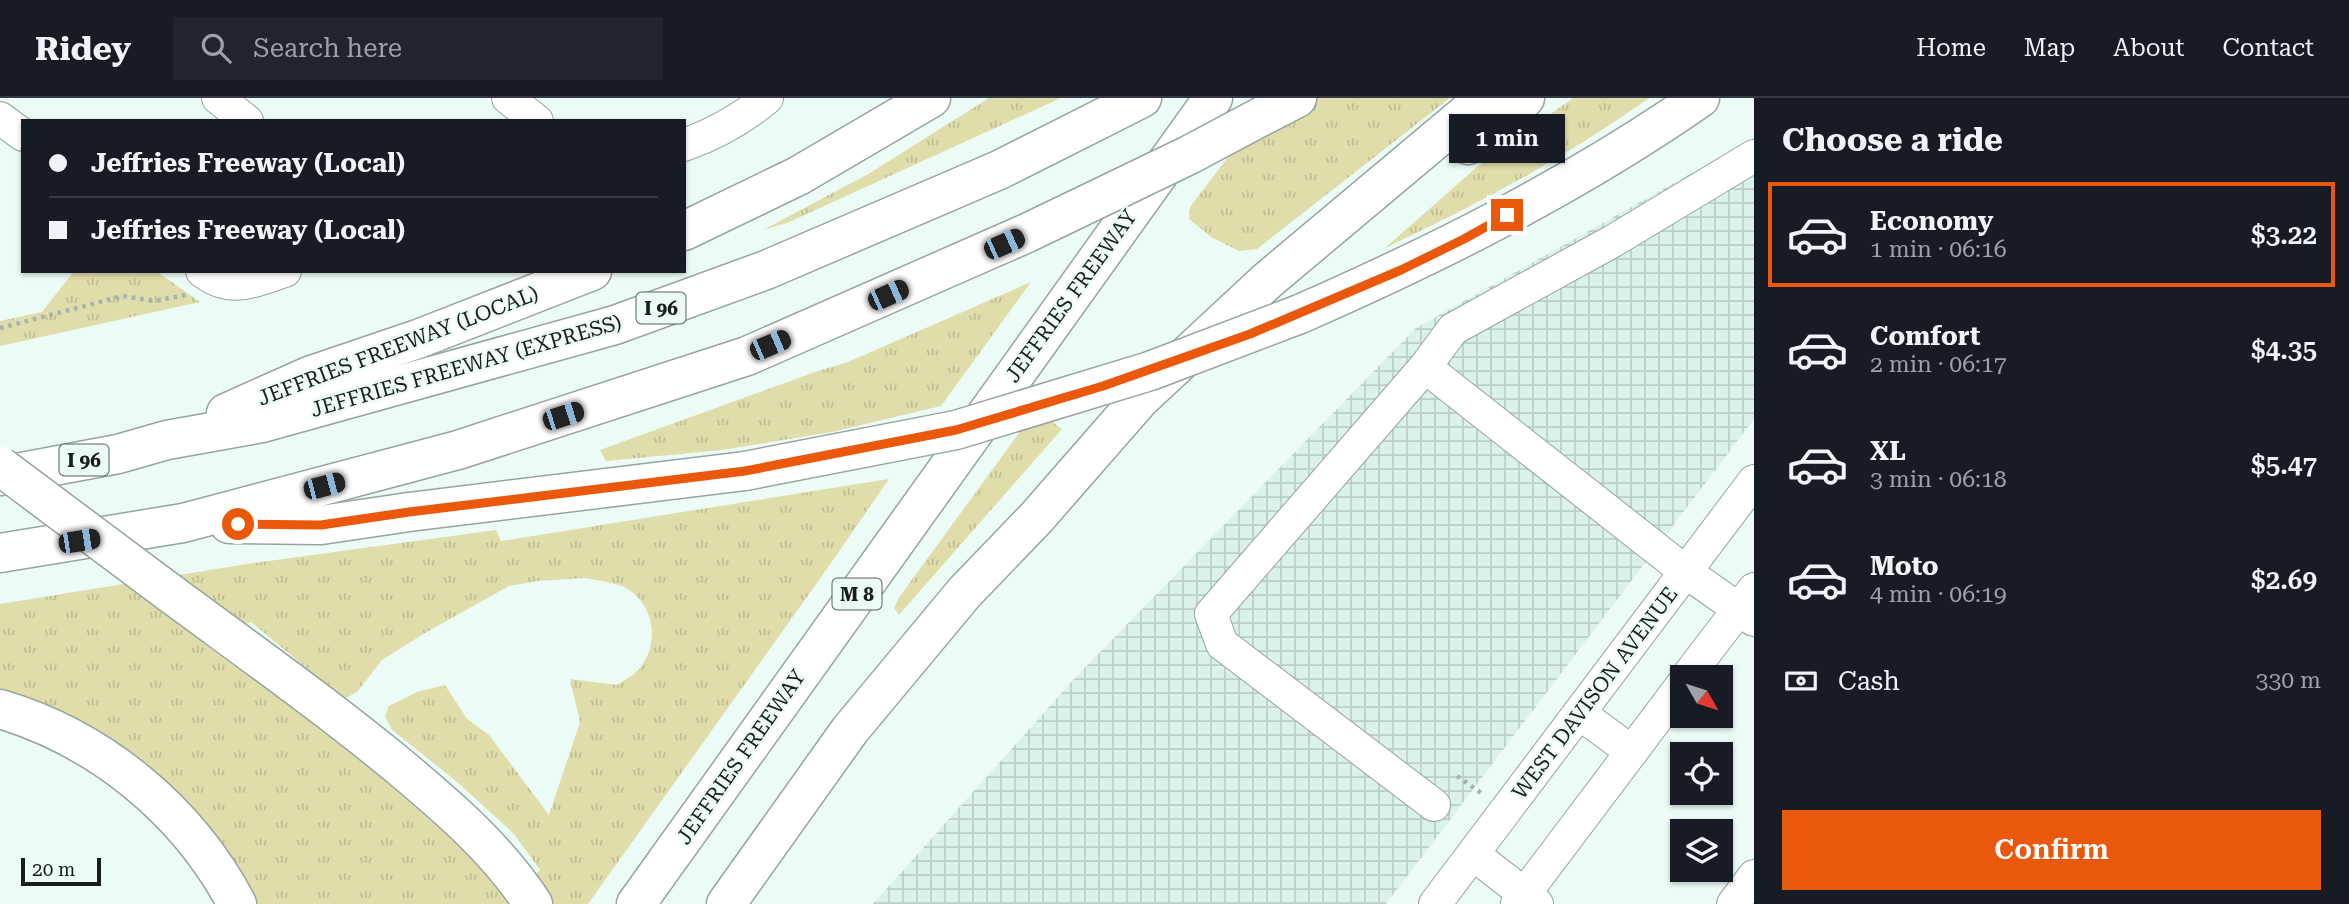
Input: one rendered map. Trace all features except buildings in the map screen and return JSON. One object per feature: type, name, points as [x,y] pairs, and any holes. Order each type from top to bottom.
[{"type":"highway","name":"JEFFRIES FREEWAY","points":[[636,904],[1213,98]]},
{"type":"highway","points":[[726,904],[850,730],[964,593],[1037,517],[1140,399],[1268,280],[1485,98]]},
{"type":"highway","points":[[1037,517],[1293,290],[1525,98]]},
{"type":"highway","points":[[183,523],[321,525],[745,471],[968,426],[1150,371],[1300,314],[1464,239],[1662,124],[1700,98]]},
{"type":"highway","points":[[686,230],[798,176],[926,101]]},
{"type":"highway","name":"JEFFRIES FREEWAY (EXPRESS)","points":[[167,440],[262,424],[615,325],[766,270],[999,170],[1136,101]]},
{"type":"highway","points":[[0,554],[183,523],[458,450],[747,356],[1027,233],[1189,155],[1281,106]]},
{"type":"highway","name":"JEFFRIES FREEWAY (LOCAL)","points":[[167,440],[309,376],[418,339],[587,273]]},
{"type":"highway","name":"I 96","points":[[0,476],[118,454],[167,440]]},
{"type":"highway","points":[[0,466],[374,746],[458,816],[528,897]]},
{"type":"highway","points":[[0,709],[46,726],[86,747],[142,786],[173,814],[223,878],[237,904]]},
{"type":"street","points":[[218,98],[244,119]]},
{"type":"street","points":[[508,98],[534,119]]},
{"type":"street","points":[[686,144],[710,136],[750,112],[767,98]]},
{"type":"street","points":[[0,118],[21,134]]},
{"type":"street","points":[[1434,805],[1222,644],[1211,614],[1424,367],[1453,329],[1613,241],[1754,156]]},
{"type":"street","points":[[215,278],[241,284],[278,273]]},
{"type":"street","points":[[1424,367],[1686,572],[1749,606],[1698,665]]},
{"type":"street","name":"WEST DAVISON AVENUE","points":[[1435,904],[1754,481]]},
{"type":"street","points":[[1473,854],[1527,901],[1670,701]]},
{"type":"street","points":[[1579,713],[1632,752]]},
{"type":"street","points":[[1732,904],[1754,876]]},
{"type":"path","points":[[0,328],[122,296],[154,301],[176,299],[196,292],[215,278]]},
{"type":"path","points":[[1457,776],[1485,796]]},
{"type":"shaded area","points":[[1754,138],[1754,419],[1386,904],[873,904],[1074,679],[1416,328]]},
{"type":"green space","points":[[989,98],[1061,98],[787,223],[763,230],[870,173]]},
{"type":"green space","points":[[1273,98],[1450,98],[1257,249],[1239,251],[1211,237],[1189,219],[1190,207]]},
{"type":"green space","points":[[1573,98],[1649,98],[1618,120],[1520,179],[1385,248],[1477,167]]},
{"type":"green space","points":[[72,273],[159,273],[200,302],[0,346],[0,321],[42,312]]},
{"type":"green space","points":[[1031,282],[941,406],[832,432],[722,450],[606,461],[600,450],[848,362]]},
{"type":"green space","points":[[1036,410],[1062,429],[899,615],[894,608],[900,596]]},
{"type":"green space","points":[[889,479],[588,904],[256,904],[248,886],[0,695],[0,604],[247,564],[496,530],[501,541]],"holes":[[[586,578],[624,587],[634,594],[648,613],[652,636],[646,658],[640,668],[617,685],[570,679],[580,722],[549,815],[489,735],[467,719],[445,685],[417,692],[389,706],[385,716],[392,730],[456,781],[514,834],[540,870],[507,901],[470,854],[447,831],[202,638],[251,622],[346,698],[357,692],[382,660],[509,586]]]},
{"type":"route","points":[[238,524],[321,525],[745,471],[956,430],[1079,394],[1225,344],[1401,270],[1507,215]]}]
